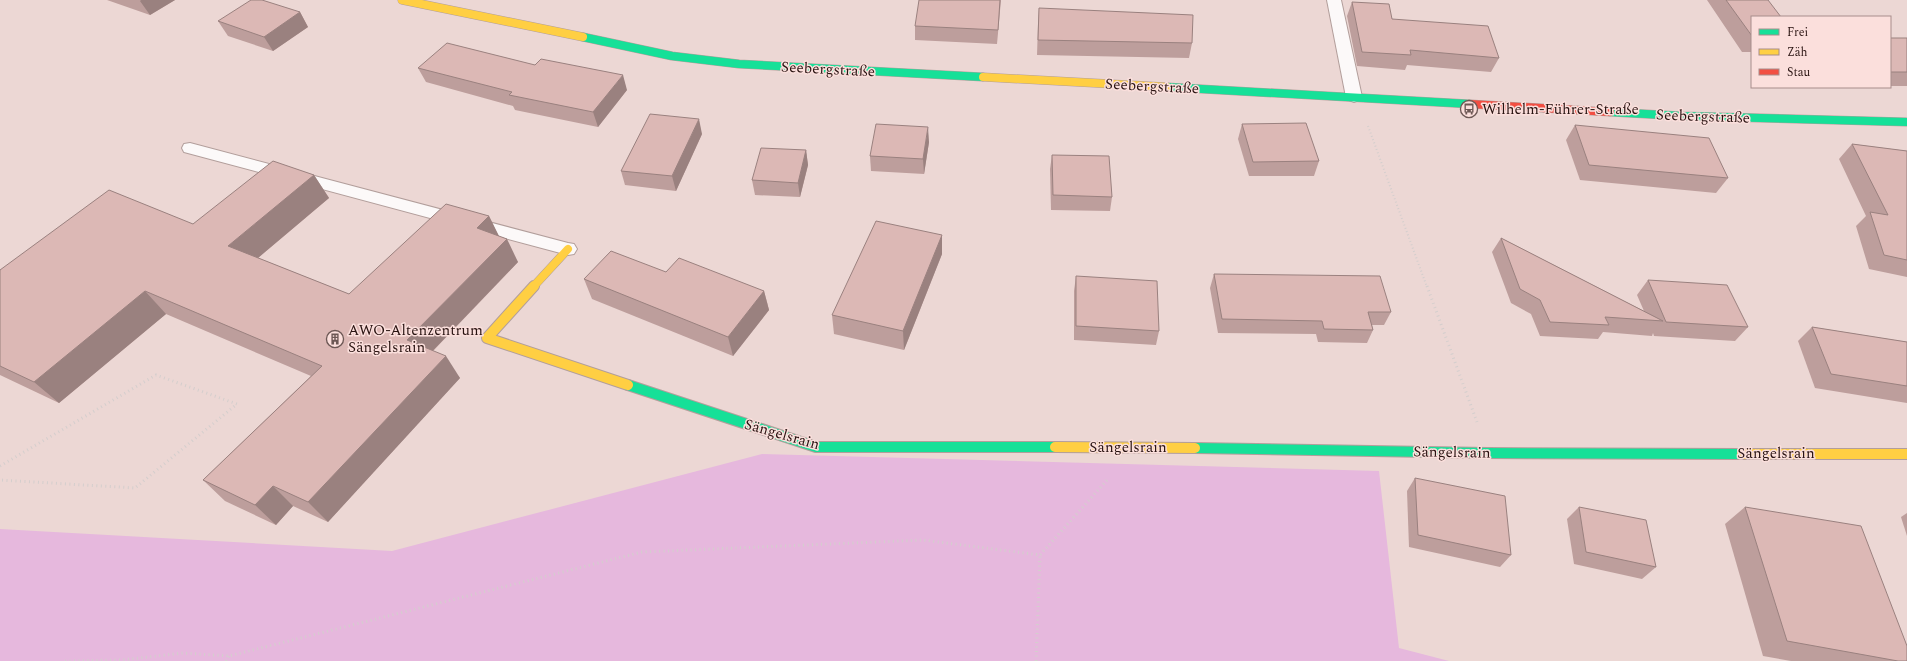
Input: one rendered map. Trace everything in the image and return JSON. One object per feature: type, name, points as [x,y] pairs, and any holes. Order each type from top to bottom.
[{"type":"street","name":"Seebergstraße","points":[[402,0],[672,56],[739,64],[1682,116],[1907,122]]},
{"type":"street","name":"Sängelsrain","points":[[568,249],[486,338],[816,447],[1136,447],[1487,453],[1907,454]]},
{"type":"lane","points":[[1334,0],[1354,97]]},
{"type":"lane","points":[[190,148],[568,249]]},
{"type":"path","points":[[1354,97],[1365,118],[1475,414],[1487,453]]},
{"type":"path","points":[[0,466],[156,375],[237,404],[134,488],[0,480]]},
{"type":"path","points":[[1036,661],[1040,555],[1136,447]]},
{"type":"path","points":[[65,661],[122,660],[183,653],[229,656],[642,552],[923,540],[1040,555]]},
{"type":"path","points":[[226,661],[229,656]]},
{"type":"shaded area","points":[[762,454],[1379,471],[1399,648],[1449,661],[0,661],[0,529],[392,551]]},
{"type":"building","points":[[251,0],[262,0],[300,12],[264,37],[218,21]]},
{"type":"building","points":[[919,0],[1000,0],[998,30],[915,26]]},
{"type":"building","points":[[1726,0],[1768,0],[1780,16],[1751,16],[1751,35]]},
{"type":"building","points":[[1352,2],[1389,4],[1392,19],[1488,26],[1499,58],[1410,50],[1411,55],[1362,52]]},
{"type":"building","points":[[1039,8],[1193,15],[1192,43],[1038,40]]},
{"type":"building","points":[[1891,38],[1907,38],[1907,72],[1891,72]]},
{"type":"building","points":[[447,43],[535,65],[541,59],[623,75],[593,112],[509,95],[512,92],[418,68]]},
{"type":"building","points":[[650,114],[699,119],[672,176],[621,171]]},
{"type":"building","points":[[1306,123],[1319,161],[1253,162],[1242,124]]},
{"type":"building","points":[[876,124],[928,127],[923,159],[870,156]]},
{"type":"building","points":[[1575,125],[1709,138],[1728,178],[1589,165]]},
{"type":"building","points":[[1852,144],[1907,151],[1907,260],[1884,255],[1870,212],[1888,215]]},
{"type":"building","points":[[761,148],[806,150],[798,183],[752,180]]},
{"type":"building","points":[[1052,155],[1109,156],[1112,197],[1053,195]]},
{"type":"building","name":"AWO-Altenzentrum Sängelsrain","points":[[273,161],[314,175],[228,246],[349,294],[446,204],[489,216],[477,228],[507,239],[407,340],[446,356],[308,502],[273,486],[255,505],[203,480],[322,366],[145,291],[34,382],[0,366],[0,270],[109,190],[193,224]]},
{"type":"building","points":[[876,221],[942,235],[903,331],[832,315]]},
{"type":"building","points":[[1501,238],[1663,321],[1605,317],[1609,325],[1550,322],[1540,300],[1520,289]]},
{"type":"building","points":[[611,251],[666,272],[679,258],[764,291],[728,337],[584,279]]},
{"type":"building","points":[[1214,274],[1380,276],[1391,312],[1368,312],[1373,330],[1324,329],[1322,321],[1222,319]]},
{"type":"building","points":[[1076,276],[1157,281],[1159,331],[1076,326]]},
{"type":"building","points":[[1648,280],[1727,285],[1748,327],[1666,322]]},
{"type":"building","points":[[1812,327],[1907,342],[1907,386],[1831,374]]},
{"type":"building","points":[[1415,478],[1505,496],[1511,555],[1418,535]]},
{"type":"building","points":[[1579,507],[1646,520],[1656,567],[1586,552]]},
{"type":"building","points":[[1745,507],[1861,526],[1907,646],[1907,661],[1898,661],[1787,641]]},
{"type":"traffic: fast","points":[[583,37],[672,56],[739,64],[983,77]]},
{"type":"traffic: fast","points":[[1167,87],[1470,104]]},
{"type":"traffic: fast","points":[[1610,112],[1682,116],[1907,122]]},
{"type":"traffic: fast","points":[[628,385],[816,447],[1055,447]]},
{"type":"traffic: fast","points":[[1195,448],[1487,453],[1742,454]]},
{"type":"traffic: slow","points":[[402,0],[583,37]]},
{"type":"traffic: slow","points":[[983,77],[1167,87]]},
{"type":"traffic: slow","points":[[568,249],[487,338],[628,385]]},
{"type":"traffic: slow","points":[[1055,447],[1195,448]]},
{"type":"traffic: slow","points":[[1742,454],[1907,454]]},
{"type":"traffic: jam","points":[[1470,104],[1610,112]]},
{"type":"place","name":"Wilhelm-Führer-Straße","points":[[1469,109]]},
{"type":"place","name":"AWO-Altenzentrum Sängelsrain","points":[[335,339]]}]
